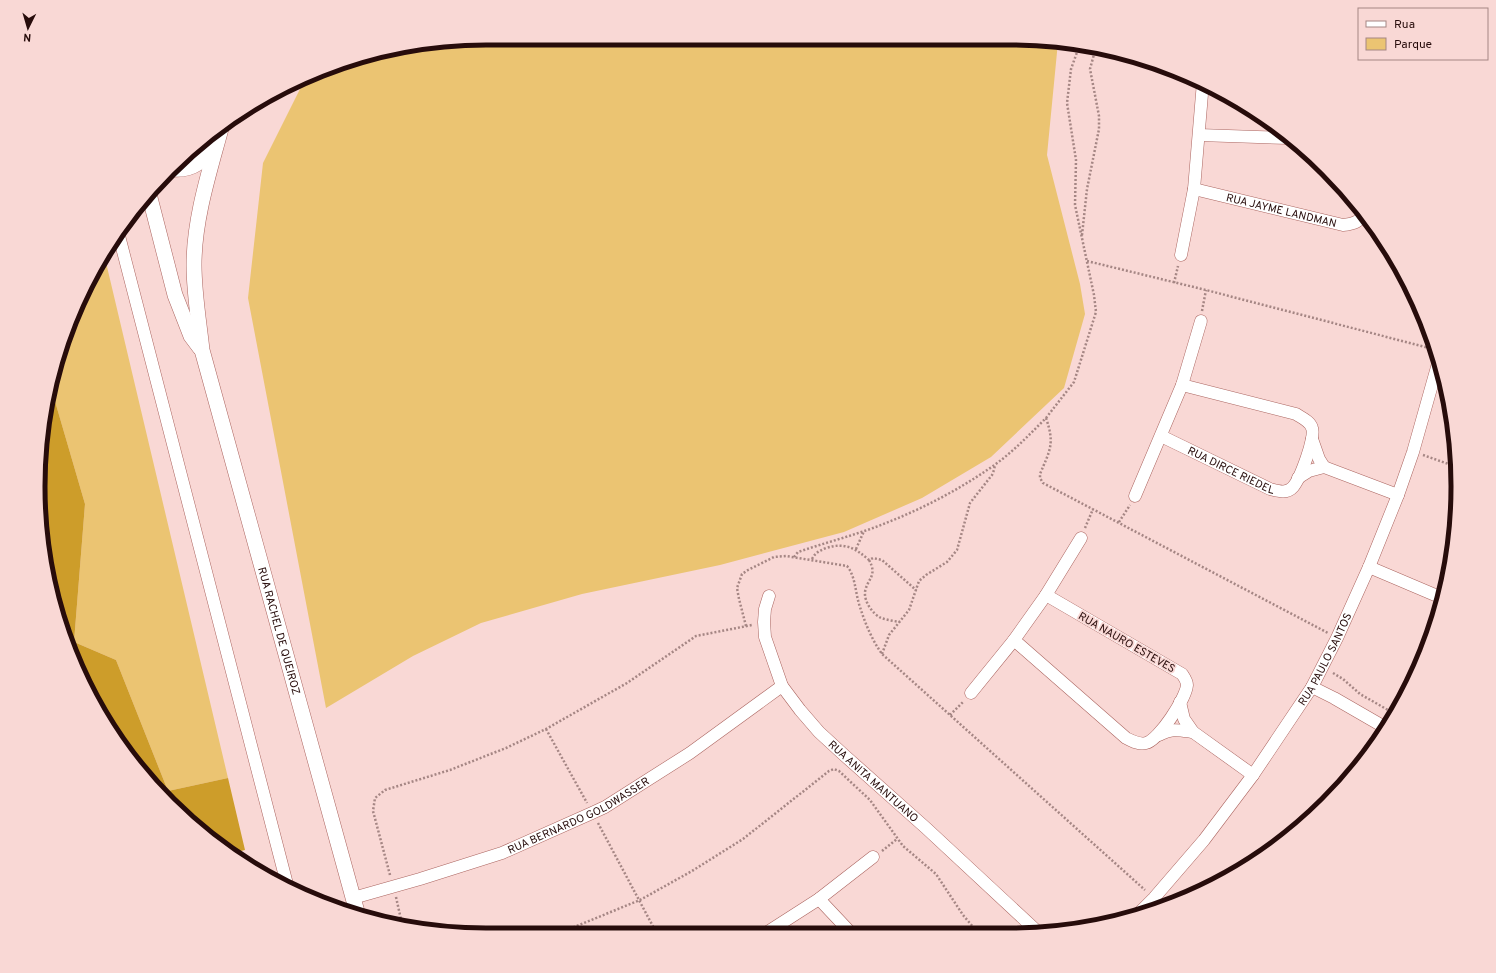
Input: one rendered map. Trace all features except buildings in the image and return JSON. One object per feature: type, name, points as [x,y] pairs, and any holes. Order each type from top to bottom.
[{"type":"street","points":[[1181,255],[1194,189],[1202,90]]},
{"type":"street","name":"RUA RACHEL DE QUEIROZ","points":[[220,135],[196,233],[194,265],[202,350],[355,905]]},
{"type":"street","points":[[1199,135],[1280,138]]},
{"type":"street","points":[[180,169],[186,169],[200,163],[208,155],[217,137]]},
{"type":"street","name":"RUA JAYME LANDMAN","points":[[1194,189],[1343,224],[1351,224],[1359,221],[1360,219]]},
{"type":"street","name":"RUA RACHEL DE QUEIROZ","points":[[151,200],[175,295],[191,336],[202,350]]},
{"type":"street","points":[[120,240],[286,879]]},
{"type":"street","points":[[1135,496],[1182,384],[1201,321]]},
{"type":"street","name":"RUA PAULO SANTOS","points":[[1145,907],[1204,840],[1253,775],[1312,687],[1337,638],[1369,567],[1398,496],[1413,452],[1436,371]]},
{"type":"street","points":[[1182,384],[1296,414],[1311,424],[1313,430],[1312,439],[1316,453],[1324,467],[1398,496]]},
{"type":"street","name":"RUA DIRCE RIEDEL","points":[[1161,436],[1279,492],[1287,491],[1293,487],[1298,478],[1312,439]]},
{"type":"street","name":"RUA DIRCE RIEDEL","points":[[1298,478],[1309,471],[1324,467]]},
{"type":"street","points":[[971,693],[1014,640],[1046,595],[1080,538]]},
{"type":"street","points":[[1369,567],[1437,596]]},
{"type":"street","name":"RUA NAURO ESTEVES","points":[[1046,595],[1182,674],[1187,686],[1180,702],[1159,735]]},
{"type":"street","name":"RUA ANITA MANTUANO","points":[[769,596],[765,609],[765,637],[782,686],[800,710],[824,736],[1033,927]]},
{"type":"street","points":[[1014,640],[1126,738],[1133,742],[1146,743],[1168,730],[1193,732]]},
{"type":"street","name":"RUA BERNARDO GOLDWASSER","points":[[355,905],[393,886],[502,853],[605,807],[690,753],[782,686]]},
{"type":"street","points":[[1312,687],[1381,725]]},
{"type":"street","points":[[1180,702],[1184,720],[1193,732],[1253,775]]},
{"type":"street","points":[[774,928],[819,898],[874,858]]},
{"type":"street","points":[[819,898],[846,928]]},
{"type":"path","points":[[794,556],[798,552],[864,531],[915,511],[942,498],[995,465],[1021,443],[1046,418],[1074,382],[1096,312],[1094,294],[1075,206],[1076,160],[1067,103],[1071,69],[1078,50]]},
{"type":"path","points":[[1082,238],[1087,189],[1099,129],[1090,68],[1095,53]]},
{"type":"path","points":[[1087,261],[1429,347]]},
{"type":"path","points":[[1174,283],[1176,276]]},
{"type":"path","points":[[1204,299],[1206,290]]},
{"type":"path","points":[[1046,418],[1050,431],[1051,446],[1040,474],[1041,481],[1337,638]]},
{"type":"path","points":[[1413,452],[1450,465]]},
{"type":"path","points":[[882,654],[889,635],[909,610],[919,581],[947,562],[957,550],[970,503],[992,475],[995,465]]},
{"type":"path","points":[[1089,519],[1093,509]]},
{"type":"path","points":[[1119,522],[1123,516]]},
{"type":"path","points":[[856,550],[864,531]]},
{"type":"path","points":[[812,559],[819,551],[832,546],[843,545],[856,550],[869,560],[873,570],[871,580],[865,592],[866,600],[869,606],[874,613],[882,618],[900,622]]},
{"type":"path","points":[[746,626],[737,588],[742,574],[774,557],[794,556],[847,566],[850,570],[859,606],[874,641],[882,654],[1154,898]]},
{"type":"path","points":[[869,560],[873,558],[882,560],[916,590]]},
{"type":"path","points":[[401,920],[373,811],[375,798],[385,790],[450,770],[506,748],[546,729],[627,683],[696,636],[764,622]]},
{"type":"path","points":[[1322,667],[1343,679],[1360,694],[1390,711]]},
{"type":"path","points":[[950,716],[956,709]]},
{"type":"path","points":[[546,729],[654,928]]},
{"type":"path","points":[[572,928],[640,900],[692,871],[743,839],[829,771],[834,769],[839,771],[870,800],[897,839],[936,874],[962,915],[974,928]]},
{"type":"path","points":[[890,844],[897,839]]},
{"type":"green space","points":[[486,45],[1010,45],[1057,48],[1047,155],[1080,284],[1085,314],[1064,388],[991,457],[922,498],[844,532],[720,565],[582,594],[481,623],[413,656],[326,708],[248,298],[263,163],[301,86],[345,68],[400,53],[458,46]]},
{"type":"green space","points":[[106,263],[228,778],[168,791],[116,660],[74,642],[85,504],[54,397],[68,345],[91,291]]},
{"type":"shaded area","points":[[54,397],[85,504],[74,642],[116,660],[168,791],[228,778],[245,850],[238,852],[218,837],[174,799],[155,778],[119,732],[91,682],[79,655],[68,628],[53,573],[46,515],[46,458]]}]
